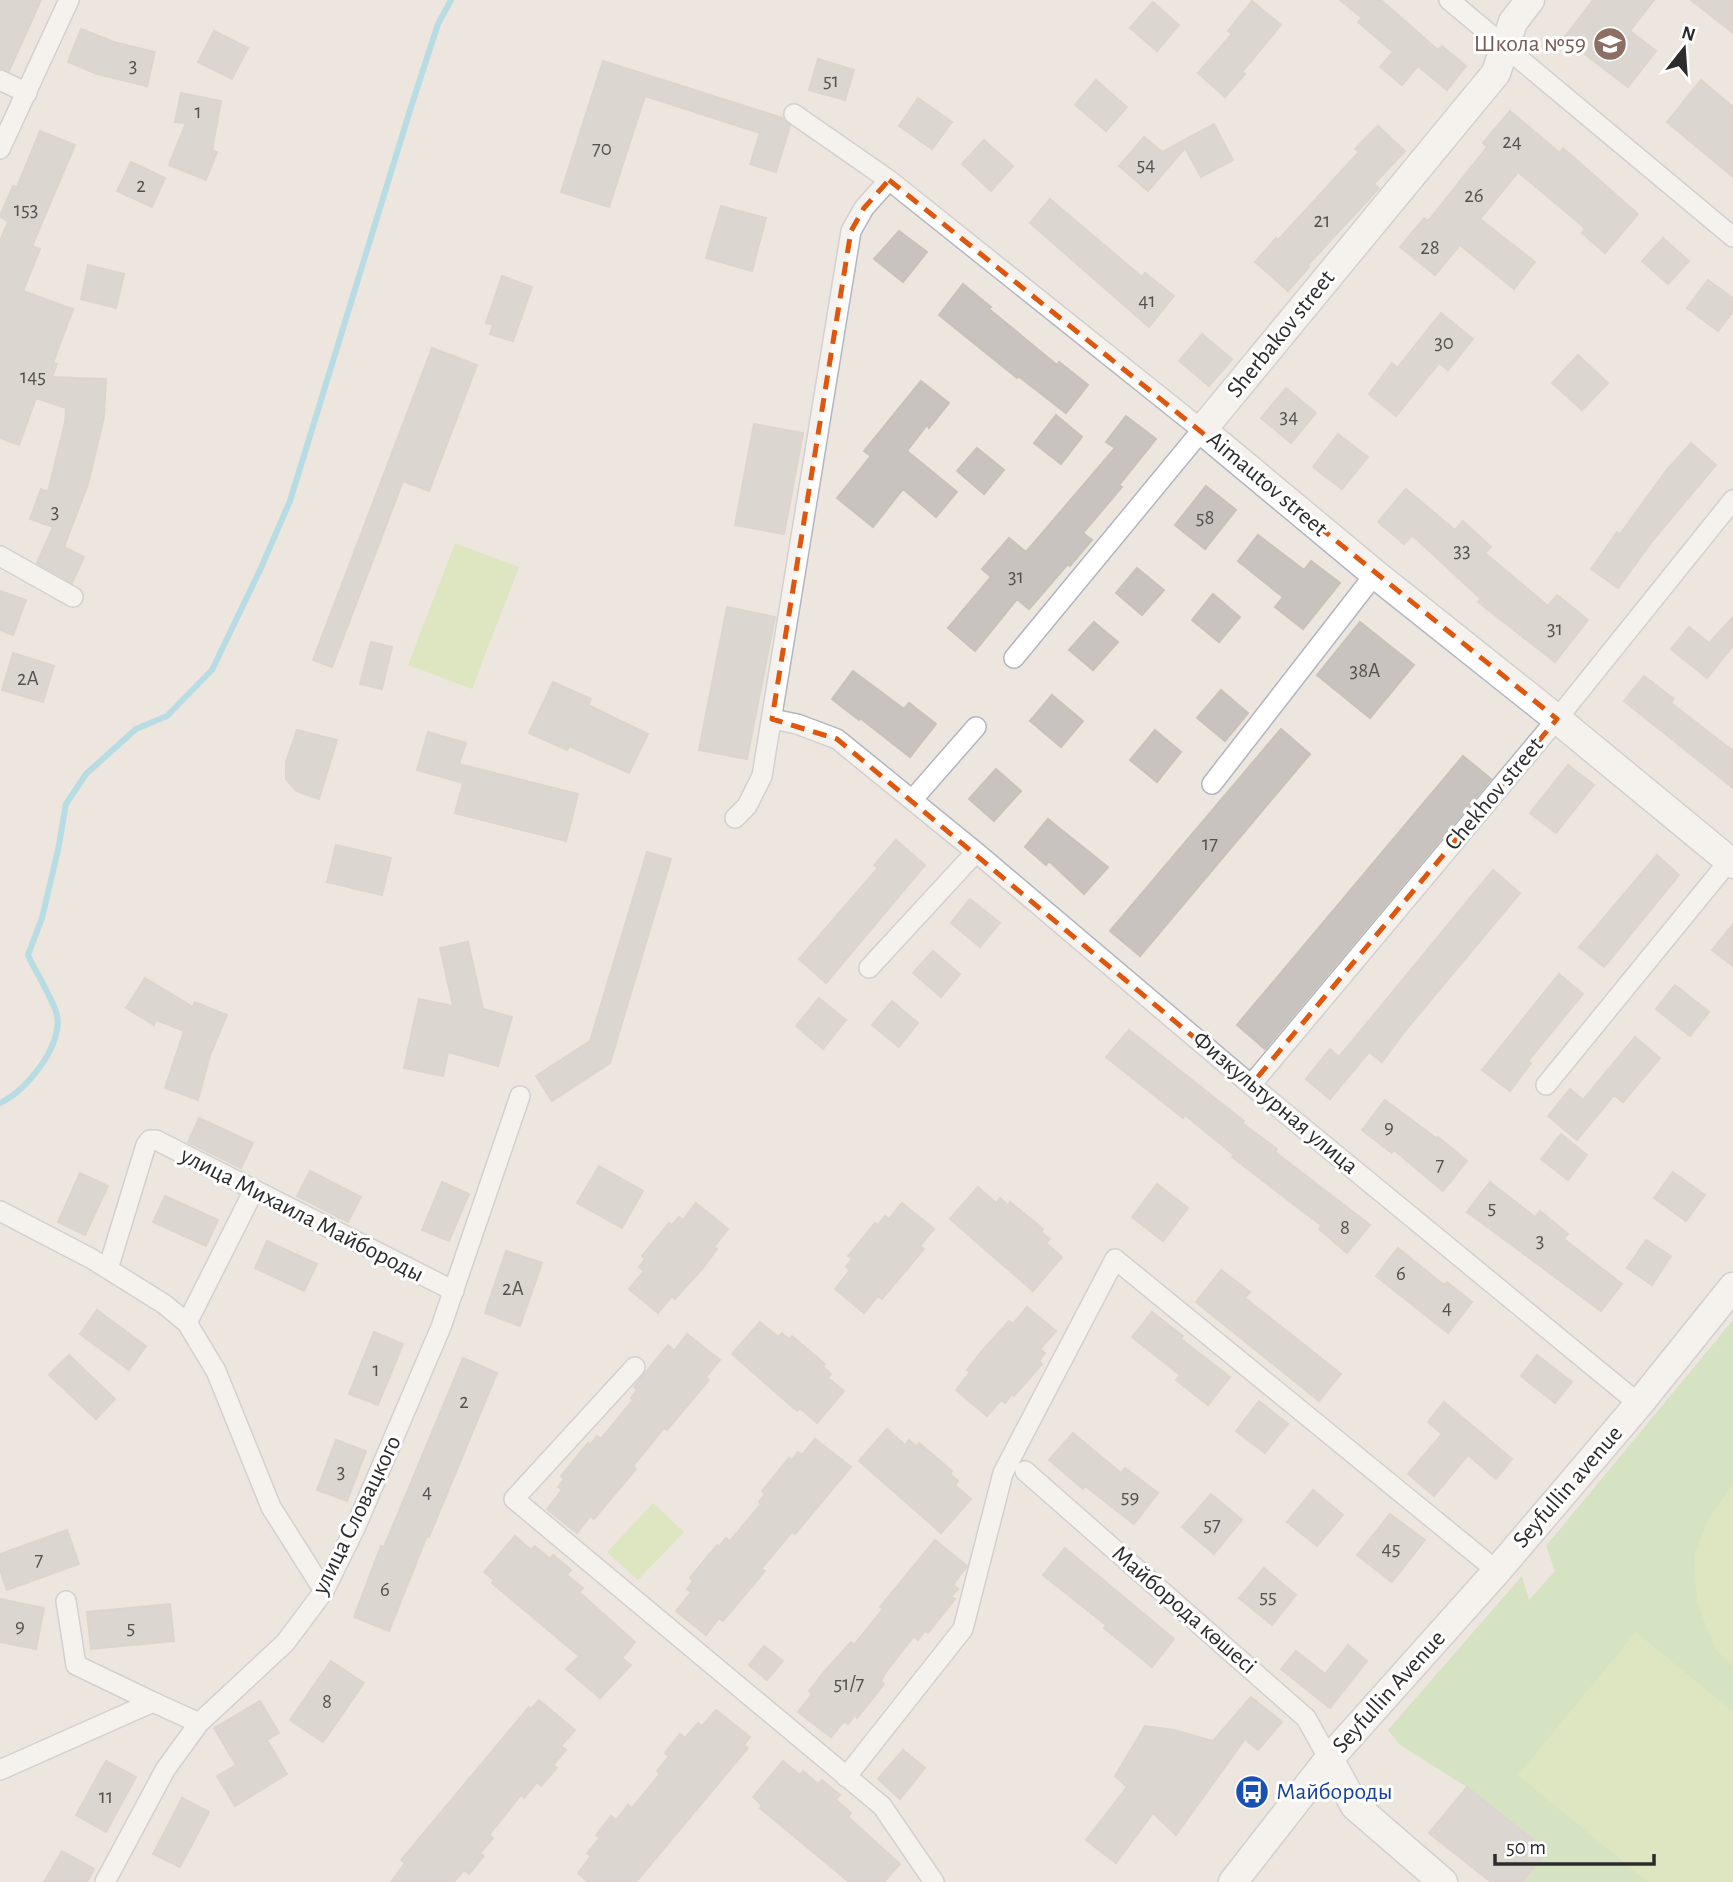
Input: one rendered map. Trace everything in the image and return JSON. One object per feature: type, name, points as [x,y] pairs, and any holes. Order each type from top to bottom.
[{"type":"street","points":[[0,149],[69,0]]},
{"type":"street","points":[[1449,0],[1733,237]]},
{"type":"street","name":"Sherbakov street","points":[[1014,658],[1496,73],[1513,22],[1531,0]]},
{"type":"street","points":[[0,80],[27,93]]},
{"type":"street","name":"Aimautov street","points":[[794,114],[889,180],[1202,430],[1731,863]]},
{"type":"street","points":[[735,818],[747,806],[762,776],[851,231],[864,208],[889,180]]},
{"type":"street","name":"Chekhov street","points":[[1251,1086],[1557,719],[1733,500]]},
{"type":"street","points":[[0,556],[73,597]]},
{"type":"street","points":[[1212,784],[1375,574]]},
{"type":"street","name":"Физкультурная улица","points":[[772,719],[797,724],[837,739],[913,799],[1251,1086],[1639,1404]]},
{"type":"street","points":[[913,799],[976,727]]},
{"type":"street","points":[[869,968],[976,852]]},
{"type":"street","points":[[1546,1085],[1731,863]]},
{"type":"street","name":"улица Словацкого","points":[[105,1882],[165,1770],[199,1723],[285,1643],[324,1591],[362,1514],[442,1327],[520,1096]]},
{"type":"street","name":"улица Михаила Майбороды","points":[[108,1269],[146,1145],[150,1140],[156,1140],[253,1192],[454,1291]]},
{"type":"street","points":[[187,1323],[253,1192]]},
{"type":"street","points":[[0,1211],[108,1269],[164,1304],[187,1323],[216,1371],[271,1507],[324,1591]]},
{"type":"street","points":[[846,1776],[963,1629],[1003,1473],[1115,1259],[1497,1571]]},
{"type":"street","name":"Seyfullin Avenue","points":[[1639,1404],[1733,1287]]},
{"type":"street","points":[[635,1367],[514,1499],[882,1806],[934,1882]]},
{"type":"street","name":"Seyfullin avenue","points":[[1497,1571],[1639,1404]]},
{"type":"street","name":"Майборода көшесі","points":[[1025,1471],[1307,1718],[1329,1759]]},
{"type":"street","name":"Seyfullin Avenue","points":[[1233,1882],[1329,1759],[1497,1571]]},
{"type":"street","points":[[66,1601],[76,1665],[199,1723]]},
{"type":"street","points":[[0,1770],[153,1702]]},
{"type":"street","points":[[1329,1759],[1355,1806],[1443,1882]]},
{"type":"highlighted area","points":[[889,180],[1557,719],[1251,1085],[837,739],[772,719],[851,231],[864,208]]},
{"type":"green space","points":[[455,543],[519,567],[472,689],[408,665]]},
{"type":"green space","points":[[1733,1320],[1733,1882],[1522,1882],[1546,1851],[1467,1787],[1400,1745],[1388,1730],[1522,1576],[1529,1600],[1555,1571],[1546,1546]]},
{"type":"green space","points":[[1733,1485],[1733,1666],[1715,1649],[1697,1602],[1694,1556],[1709,1517]]},
{"type":"green space","points":[[653,1503],[684,1532],[638,1580],[607,1552]]},
{"type":"green space","points":[[1636,1632],[1733,1712],[1733,1882],[1648,1882],[1518,1775]]},
{"type":"building","points":[[0,0],[41,0],[9,71],[0,68]]},
{"type":"building","points":[[1340,0],[1381,0],[1438,50],[1442,46],[1466,66],[1447,90],[1418,66],[1402,85],[1380,67],[1393,52],[1358,22],[1362,18]]},
{"type":"building","name":"Школа №59","points":[[1593,0],[1654,0],[1630,31],[1656,51],[1628,87],[1564,38]]},
{"type":"building","points":[[1691,0],[1733,0],[1733,33]]},
{"type":"building","points":[[1252,1],[1281,25],[1225,97],[1198,73],[1232,34],[1228,31]]},
{"type":"building","points":[[1153,2],[1179,25],[1157,51],[1130,28]]},
{"type":"building","points":[[81,29],[114,42],[155,52],[147,86],[97,74],[68,62]]},
{"type":"building","points":[[214,31],[248,48],[232,79],[198,62]]},
{"type":"building","points":[[818,59],[854,70],[845,100],[809,90]]},
{"type":"building","points":[[603,61],[783,118],[790,126],[776,172],[750,164],[760,133],[645,96],[609,207],[561,192]]},
{"type":"building","points":[[1096,80],[1127,107],[1106,131],[1075,105]]},
{"type":"building","points":[[1701,80],[1733,107],[1733,177],[1667,122]]},
{"type":"building","points":[[181,93],[221,101],[212,150],[217,152],[206,180],[169,165],[186,123],[175,122]]},
{"type":"building","points":[[918,98],[952,122],[932,149],[899,126]]},
{"type":"building","points":[[1510,111],[1560,153],[1563,148],[1638,214],[1605,253],[1582,233],[1585,228],[1518,172],[1480,219],[1535,262],[1514,289],[1460,245],[1435,275],[1400,247],[1424,218],[1428,221],[1487,147],[1483,143]]},
{"type":"building","points":[[1214,124],[1233,160],[1201,177],[1185,148],[1148,191],[1119,166],[1144,137],[1162,152]]},
{"type":"building","points":[[1378,126],[1405,151],[1374,184],[1379,188],[1307,266],[1309,267],[1288,291],[1255,262],[1359,152],[1355,149]]},
{"type":"building","points":[[40,131],[75,145],[32,246],[40,249],[23,291],[73,309],[53,363],[57,364],[52,377],[106,379],[104,417],[88,484],[64,547],[84,557],[72,583],[37,563],[53,527],[30,519],[41,489],[48,492],[66,408],[36,398],[19,445],[0,438],[0,241],[8,222],[0,216],[13,186],[17,187]]},
{"type":"building","points":[[984,140],[1013,166],[991,191],[962,164]]},
{"type":"building","points":[[131,162],[165,178],[152,207],[117,191]]},
{"type":"building","points":[[1050,199],[1142,277],[1145,273],[1174,296],[1149,327],[1030,223]]},
{"type":"building","points":[[721,206],[766,218],[752,271],[706,258]]},
{"type":"building","points":[[899,231],[927,252],[903,282],[874,259]]},
{"type":"building","points":[[1663,238],[1689,261],[1668,284],[1642,261]]},
{"type":"building","points":[[88,265],[124,274],[116,308],[81,299]]},
{"type":"building","points":[[502,276],[532,287],[513,341],[490,334],[493,325],[486,323]]},
{"type":"building","points":[[1708,280],[1733,298],[1733,311],[1718,331],[1687,308]]},
{"type":"building","points":[[963,284],[1057,365],[1059,362],[1088,385],[1066,413],[1018,376],[1017,378],[939,315]]},
{"type":"building","points":[[1441,313],[1473,339],[1448,370],[1439,363],[1396,416],[1369,394],[1392,363],[1397,368]]},
{"type":"building","points":[[1202,334],[1232,359],[1209,386],[1179,361]]},
{"type":"building","points":[[432,348],[477,365],[429,491],[403,481],[332,667],[313,660]]},
{"type":"building","points":[[1578,355],[1608,383],[1582,410],[1552,383]]},
{"type":"building","points":[[921,381],[949,403],[907,451],[957,492],[936,517],[903,489],[873,527],[837,498],[871,456],[864,451]]},
{"type":"building","points":[[1286,388],[1316,413],[1291,443],[1261,418]]},
{"type":"building","points":[[1056,415],[1082,437],[1061,464],[1034,443]]},
{"type":"building","points":[[1126,416],[1156,439],[1119,485],[1122,487],[1083,533],[1092,540],[1029,609],[1017,599],[975,651],[948,628],[991,577],[982,569],[1009,538],[1026,552],[1115,448],[1106,442]]},
{"type":"building","points":[[754,424],[803,433],[784,534],[735,525]]},
{"type":"building","points":[[1338,434],[1368,457],[1342,489],[1313,467]]},
{"type":"building","points":[[1691,443],[1716,465],[1653,540],[1618,588],[1591,569],[1617,532],[1620,534],[1666,471]]},
{"type":"building","points":[[977,448],[1004,470],[984,494],[957,471]]},
{"type":"building","points":[[1206,486],[1236,510],[1205,549],[1175,525]]},
{"type":"building","points":[[1406,489],[1455,530],[1463,521],[1491,547],[1485,553],[1548,606],[1557,595],[1588,620],[1555,662],[1478,602],[1481,599],[1412,535],[1404,544],[1378,522]]},
{"type":"building","points":[[1258,535],[1304,570],[1311,561],[1340,583],[1303,629],[1275,607],[1283,597],[1238,561]]},
{"type":"building","points":[[1137,568],[1164,590],[1142,615],[1116,593]]},
{"type":"building","points":[[0,591],[26,600],[13,635],[0,630]]},
{"type":"building","points":[[1213,594],[1240,617],[1219,642],[1192,620]]},
{"type":"building","points":[[727,607],[775,617],[747,759],[699,750]]},
{"type":"building","points":[[1733,617],[1733,646],[1707,678],[1671,649],[1689,627],[1709,643]]},
{"type":"building","points":[[1094,622],[1118,642],[1093,670],[1069,650]]},
{"type":"building","points":[[1360,622],[1414,665],[1370,718],[1317,675]]},
{"type":"building","points":[[371,642],[392,647],[382,689],[360,684]]},
{"type":"building","points":[[13,653],[54,666],[43,702],[2,690]]},
{"type":"building","points":[[853,671],[904,709],[909,703],[936,724],[910,757],[832,699]]},
{"type":"building","points":[[1644,676],[1674,699],[1671,703],[1733,751],[1733,788],[1624,701]]},
{"type":"building","points":[[553,682],[591,699],[588,705],[648,734],[629,773],[569,746],[567,750],[529,733]]},
{"type":"building","points":[[1221,690],[1248,713],[1225,741],[1197,718]]},
{"type":"building","points":[[1052,695],[1083,721],[1061,747],[1030,721]]},
{"type":"building","points":[[1281,729],[1310,754],[1140,956],[1110,931]]},
{"type":"building","points":[[297,730],[337,740],[319,799],[296,791],[286,779],[286,762]]},
{"type":"building","points":[[1155,730],[1181,752],[1157,782],[1130,760]]},
{"type":"building","points":[[428,732],[466,743],[459,764],[578,794],[566,841],[455,813],[463,783],[417,770]]},
{"type":"building","points":[[1463,756],[1491,779],[1265,1049],[1237,1025]]},
{"type":"building","points":[[1568,765],[1594,785],[1556,833],[1530,813]]},
{"type":"building","points":[[996,769],[1021,791],[994,821],[969,799]]},
{"type":"building","points":[[1048,819],[1108,867],[1084,894],[1049,861],[1046,865],[1025,847]]},
{"type":"building","points":[[896,840],[925,865],[826,983],[799,959],[878,868],[874,865]]},
{"type":"building","points":[[336,845],[391,858],[382,895],[327,882]]},
{"type":"building","points":[[647,852],[671,859],[610,1063],[552,1101],[536,1076],[590,1041]]},
{"type":"building","points":[[1657,855],[1679,875],[1604,967],[1579,947]]},
{"type":"building","points":[[1493,870],[1520,893],[1382,1062],[1369,1052],[1330,1099],[1306,1079],[1330,1049],[1339,1057]]},
{"type":"building","points":[[970,899],[1000,923],[980,947],[951,923]]},
{"type":"building","points":[[1733,924],[1733,966],[1712,950]]},
{"type":"building","points":[[468,942],[483,1009],[512,1017],[498,1066],[448,1052],[443,1076],[404,1068],[419,999],[453,1006],[440,948]]},
{"type":"building","points":[[933,951],[960,974],[941,997],[913,973]]},
{"type":"building","points":[[1559,974],[1583,994],[1528,1061],[1531,1063],[1510,1091],[1482,1070]]},
{"type":"building","points":[[145,978],[193,1007],[195,1002],[227,1015],[210,1055],[198,1100],[165,1088],[184,1031],[156,1020],[154,1025],[126,1008]]},
{"type":"building","points":[[1675,985],[1709,1012],[1690,1036],[1656,1009]]},
{"type":"building","points":[[819,998],[846,1020],[823,1049],[796,1026]]},
{"type":"building","points":[[892,1001],[918,1023],[899,1047],[872,1025]]},
{"type":"building","points":[[1129,1030],[1244,1121],[1242,1123],[1277,1149],[1275,1152],[1370,1225],[1347,1253],[1319,1229],[1322,1226],[1232,1157],[1234,1155],[1185,1115],[1183,1118],[1106,1057]]},
{"type":"building","points":[[1635,1037],[1660,1058],[1623,1102],[1614,1095],[1577,1140],[1548,1116],[1570,1089],[1583,1100]]},
{"type":"building","points":[[1385,1100],[1467,1161],[1443,1191],[1394,1150],[1392,1153],[1362,1130]]},
{"type":"building","points":[[199,1118],[253,1143],[241,1168],[188,1142]]},
{"type":"building","points":[[1561,1134],[1587,1155],[1568,1180],[1541,1159]]},
{"type":"building","points":[[599,1166],[643,1191],[622,1228],[577,1203]]},
{"type":"building","points":[[310,1171],[361,1197],[348,1222],[297,1196]]},
{"type":"building","points":[[1673,1172],[1705,1195],[1686,1221],[1654,1198]]},
{"type":"building","points":[[80,1173],[108,1186],[85,1235],[58,1222]]},
{"type":"building","points":[[442,1182],[469,1194],[449,1241],[422,1230]]},
{"type":"building","points":[[1490,1182],[1535,1217],[1540,1211],[1568,1234],[1564,1239],[1622,1284],[1601,1311],[1467,1212]]},
{"type":"building","points":[[1157,1184],[1188,1208],[1163,1241],[1132,1217]]},
{"type":"building","points":[[978,1187],[996,1203],[1000,1198],[1008,1205],[1010,1202],[1043,1229],[1041,1232],[1050,1239],[1046,1243],[1062,1257],[1033,1291],[950,1219]]},
{"type":"building","points":[[165,1196],[218,1220],[206,1246],[153,1222]]},
{"type":"building","points":[[696,1203],[728,1229],[702,1269],[675,1299],[672,1296],[658,1313],[629,1289],[644,1271],[639,1267],[645,1259],[642,1256],[669,1223],[672,1225],[679,1217],[683,1220]]},
{"type":"building","points":[[902,1203],[934,1229],[920,1246],[924,1249],[882,1299],[878,1296],[864,1313],[835,1289],[850,1270],[846,1267],[852,1259],[848,1256],[875,1223],[878,1225],[885,1216],[889,1219]]},
{"type":"building","points":[[1646,1240],[1671,1256],[1652,1285],[1627,1268]]},
{"type":"building","points":[[267,1241],[317,1264],[304,1291],[255,1268]]},
{"type":"building","points":[[1398,1248],[1444,1285],[1447,1282],[1472,1302],[1448,1333],[1376,1276]]},
{"type":"building","points":[[506,1251],[542,1263],[520,1326],[485,1313]]},
{"type":"building","points":[[1221,1270],[1250,1292],[1245,1298],[1341,1374],[1319,1401],[1196,1302]]},
{"type":"building","points":[[1027,1307],[1056,1331],[1040,1349],[1045,1353],[1039,1361],[1042,1364],[1014,1396],[1012,1394],[1005,1403],[1001,1400],[987,1416],[956,1390],[982,1351],[1009,1321],[1013,1324]]},
{"type":"building","points":[[97,1310],[146,1346],[129,1370],[80,1334]]},
{"type":"building","points":[[1152,1312],[1183,1336],[1181,1339],[1230,1377],[1208,1405],[1176,1380],[1180,1375],[1132,1337]]},
{"type":"building","points":[[760,1322],[778,1337],[782,1333],[789,1339],[792,1336],[825,1364],[823,1367],[831,1374],[828,1378],[844,1391],[817,1423],[800,1408],[797,1411],[732,1354]]},
{"type":"building","points":[[374,1332],[403,1344],[378,1405],[349,1394]]},
{"type":"building","points":[[687,1334],[720,1360],[706,1377],[709,1380],[667,1430],[664,1428],[633,1466],[636,1469],[594,1519],[590,1516],[577,1533],[547,1509],[562,1490],[558,1487],[564,1479],[561,1476],[588,1443],[590,1445],[597,1436],[601,1439],[633,1400],[631,1398],[637,1390],[634,1387],[668,1345],[674,1351]]},
{"type":"building","points":[[69,1355],[115,1399],[96,1419],[49,1375]]},
{"type":"building","points":[[1537,1355],[1572,1382],[1555,1403],[1521,1376]]},
{"type":"building","points":[[463,1358],[497,1373],[389,1631],[354,1617],[381,1546],[384,1547]]},
{"type":"building","points":[[1259,1401],[1288,1424],[1265,1453],[1236,1431]]},
{"type":"building","points":[[1444,1402],[1512,1459],[1496,1479],[1468,1455],[1434,1496],[1408,1474],[1442,1434],[1428,1422]]},
{"type":"building","points":[[887,1429],[905,1445],[909,1440],[917,1447],[919,1443],[952,1471],[950,1474],[958,1481],[955,1485],[971,1499],[941,1533],[859,1461]]},
{"type":"building","points":[[1073,1433],[1121,1473],[1125,1468],[1158,1493],[1134,1524],[1085,1486],[1083,1489],[1049,1460]]},
{"type":"building","points":[[815,1439],[851,1467],[795,1534],[792,1532],[761,1569],[765,1571],[723,1621],[719,1618],[706,1635],[676,1611],[691,1592],[687,1589],[693,1581],[690,1578],[717,1545],[719,1547],[726,1538],[730,1541],[761,1504],[759,1502],[765,1494],[762,1491],[789,1458],[791,1461],[798,1452],[802,1455]]},
{"type":"building","points":[[336,1440],[366,1451],[347,1501],[317,1490]]},
{"type":"building","points":[[1313,1490],[1343,1515],[1317,1546],[1287,1522]]},
{"type":"building","points":[[1211,1494],[1242,1520],[1214,1554],[1182,1527]]},
{"type":"building","points":[[1390,1514],[1425,1540],[1392,1582],[1357,1555]]},
{"type":"building","points":[[67,1530],[79,1564],[7,1590],[0,1570],[0,1554]]},
{"type":"building","points":[[515,1536],[531,1550],[535,1546],[550,1559],[553,1555],[571,1570],[567,1575],[583,1588],[579,1592],[635,1642],[622,1658],[631,1665],[600,1698],[566,1669],[579,1656],[492,1583],[494,1580],[484,1572]]},
{"type":"building","points":[[935,1540],[967,1566],[953,1585],[958,1589],[951,1597],[955,1599],[928,1633],[925,1631],[918,1640],[914,1636],[886,1672],[881,1681],[884,1684],[857,1718],[855,1715],[848,1724],[844,1721],[831,1737],[798,1712],[812,1694],[809,1691],[851,1642],[854,1645],[883,1609],[880,1607]]},
{"type":"building","points":[[1065,1548],[1174,1639],[1152,1667],[1104,1628],[1106,1625],[1043,1575]]},
{"type":"building","points":[[1264,1568],[1296,1595],[1272,1625],[1239,1598]]},
{"type":"building","points":[[0,1599],[44,1608],[36,1649],[0,1642]]},
{"type":"building","points":[[170,1604],[174,1641],[91,1649],[87,1612]]},
{"type":"building","points":[[1348,1645],[1367,1661],[1330,1708],[1281,1669],[1296,1651],[1325,1674]]},
{"type":"building","points":[[764,1646],[783,1661],[767,1680],[749,1665]]},
{"type":"building","points":[[331,1661],[364,1683],[323,1742],[290,1720]]},
{"type":"building","points":[[1251,1697],[1282,1722],[1258,1750],[1245,1739],[1176,1835],[1153,1813],[1116,1863],[1086,1840],[1127,1787],[1115,1776],[1145,1726],[1174,1730],[1213,1741]]},
{"type":"building","points":[[539,1700],[575,1730],[561,1746],[566,1750],[553,1765],[557,1768],[541,1786],[537,1782],[524,1798],[521,1795],[489,1835],[493,1838],[480,1853],[484,1856],[469,1874],[464,1870],[454,1882],[391,1882],[405,1863],[401,1860],[529,1707],[531,1709]]},
{"type":"building","points":[[260,1701],[279,1733],[267,1740],[287,1774],[235,1806],[217,1776],[236,1765],[214,1728]]},
{"type":"building","points":[[716,1710],[750,1737],[744,1745],[748,1748],[636,1882],[588,1882],[578,1873],[591,1856],[587,1853],[600,1838],[596,1835],[611,1816],[616,1820],[628,1805],[632,1808],[660,1774],[657,1771],[669,1756],[665,1753],[680,1734],[685,1738],[698,1723],[702,1726]]},
{"type":"building","points":[[903,1750],[925,1768],[900,1799],[878,1779]]},
{"type":"building","points":[[106,1761],[136,1777],[106,1832],[76,1815]]},
{"type":"building","points":[[783,1761],[800,1775],[803,1771],[818,1784],[822,1780],[840,1795],[836,1800],[851,1813],[848,1817],[900,1864],[884,1882],[849,1882],[760,1808],[762,1805],[753,1797]]},
{"type":"building","points":[[1467,1787],[1547,1851],[1522,1882],[1491,1882],[1429,1833]]},
{"type":"building","points":[[182,1798],[209,1812],[180,1867],[153,1854]]},
{"type":"building","points":[[62,1851],[94,1869],[87,1882],[44,1882]]},
{"type":"waterway","points":[[0,1103],[21,1089],[31,1078],[48,1053],[57,1027],[55,1008],[28,955],[42,918],[66,804],[86,774],[136,729],[167,716],[212,670],[260,570],[290,501],[411,107],[438,24],[451,0]]},
{"type":"place","name":"Школа №59","points":[[1610,44]]},
{"type":"place","name":"Майбороды","points":[[1252,1792]]}]
